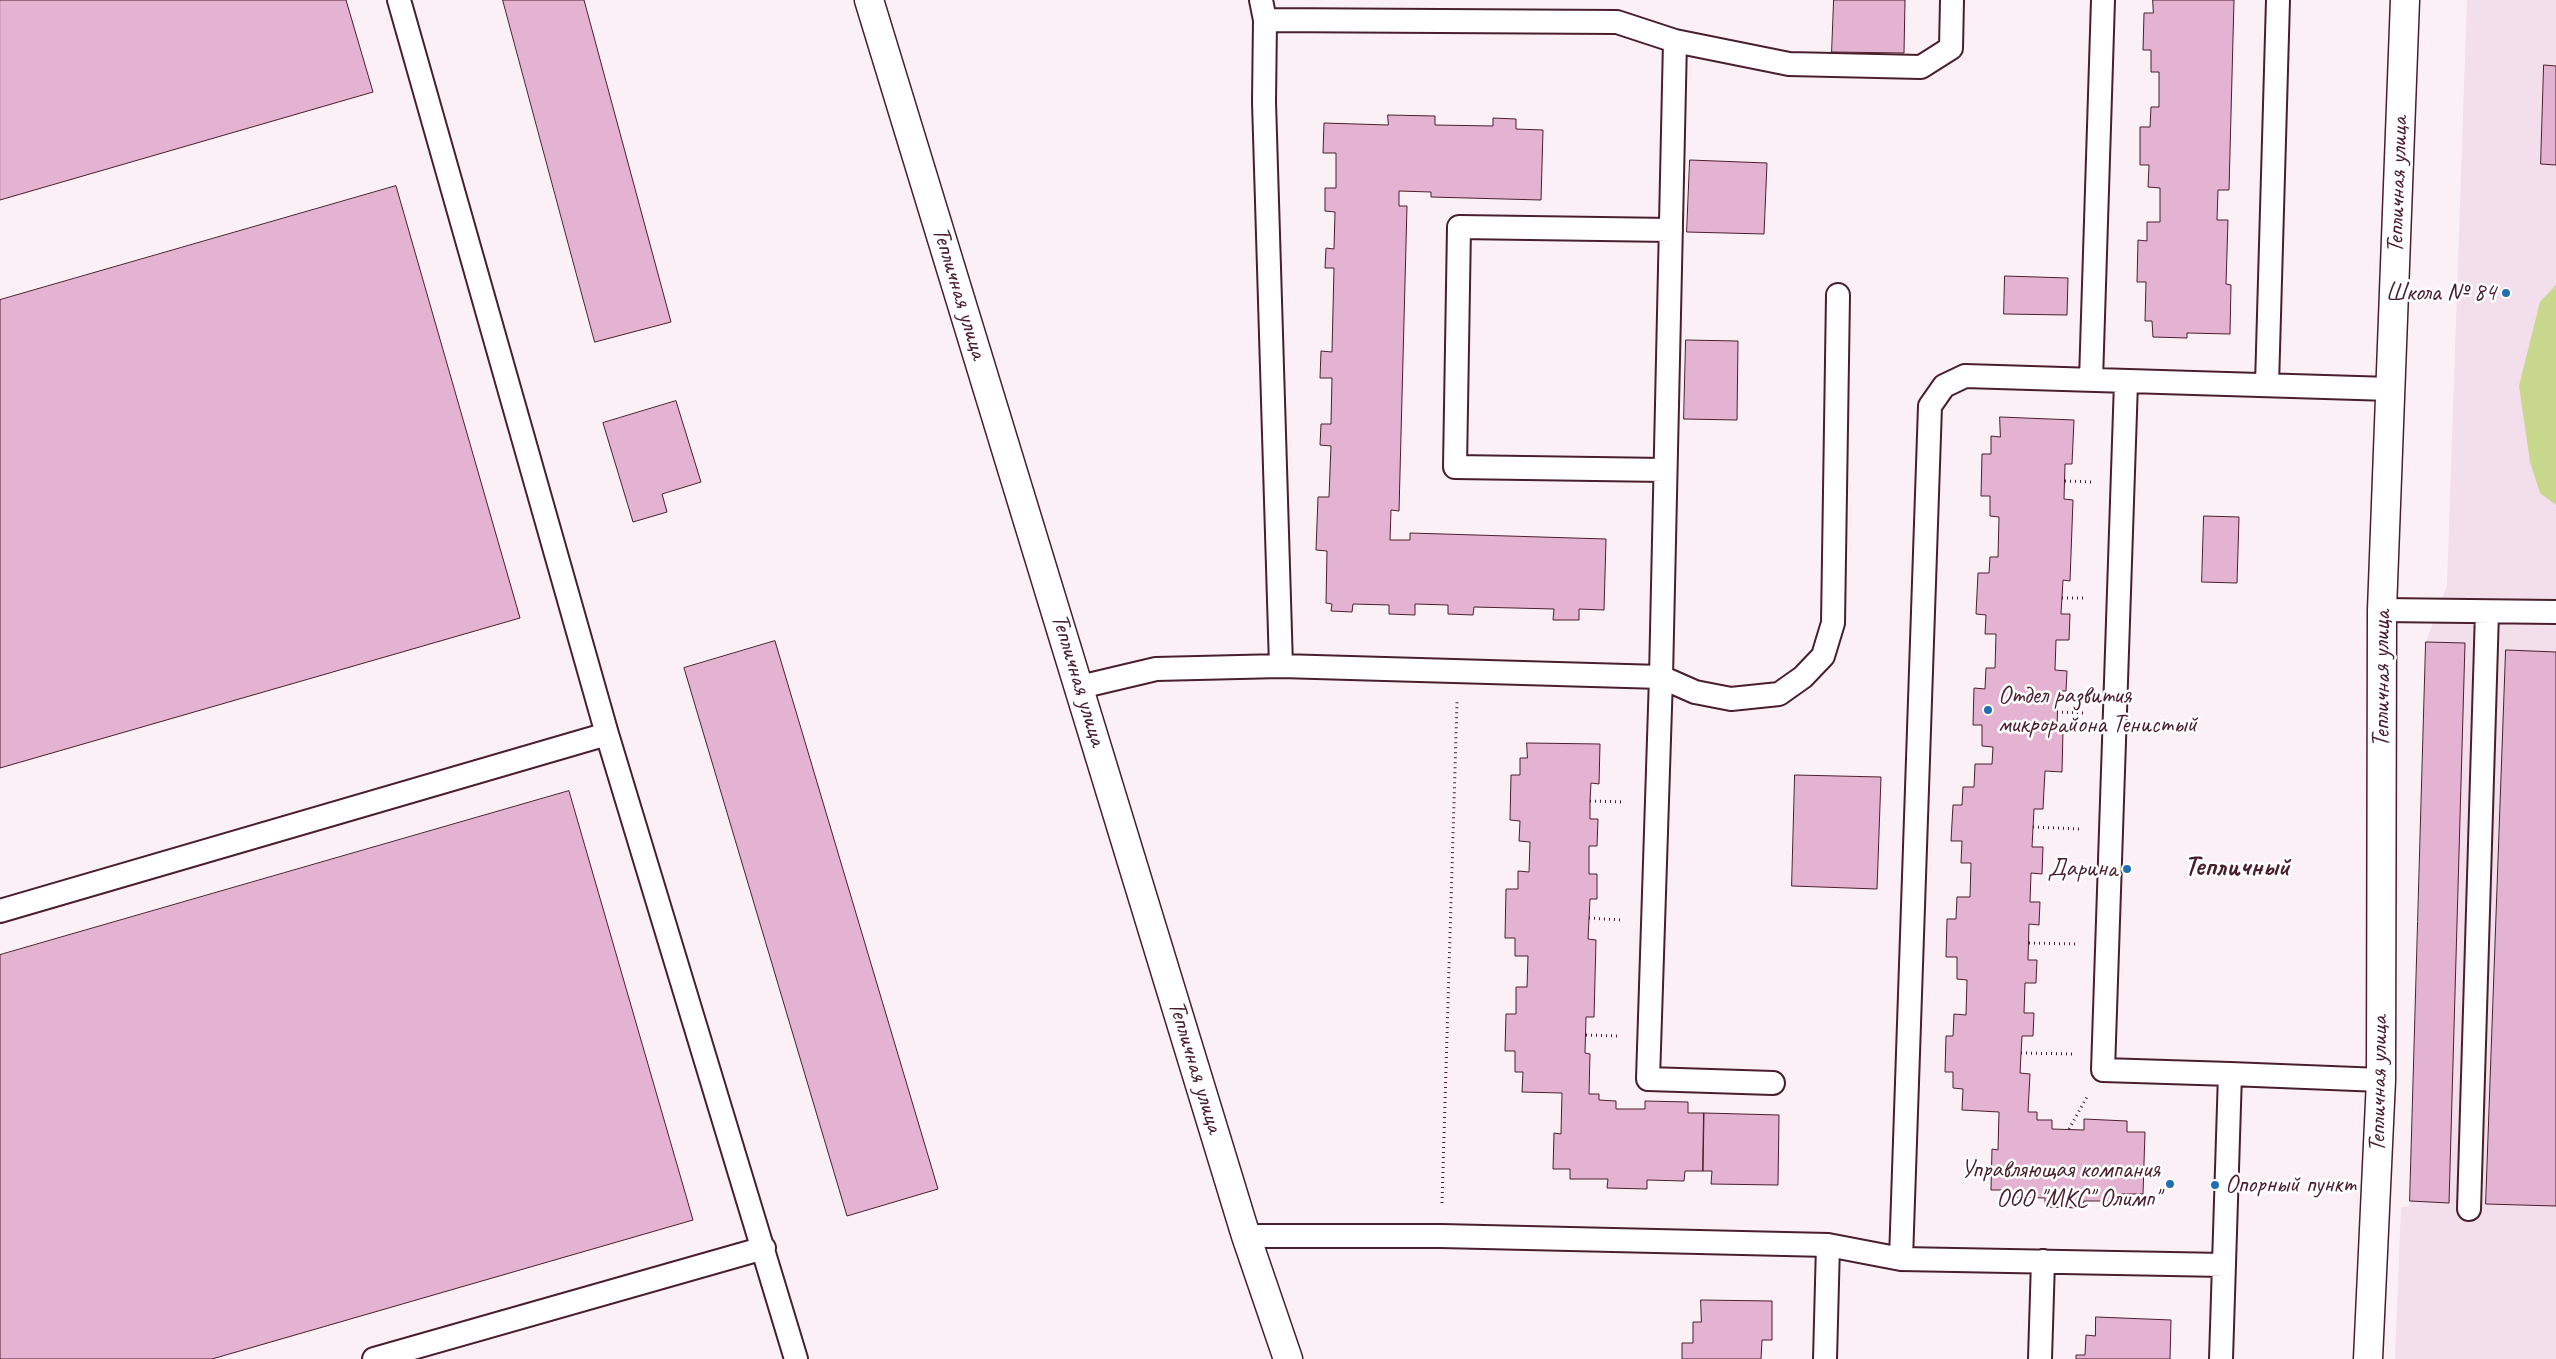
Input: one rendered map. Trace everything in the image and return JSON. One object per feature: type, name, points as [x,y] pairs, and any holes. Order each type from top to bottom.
[{"type":"street","name":"Тепличная улица","points":[[869,0],[1246,1236],[1288,1359]]},
{"type":"street","name":"Тепличная улица","points":[[2368,1359],[2380,1080],[2382,610],[2405,0]]},
{"type":"lane","points":[[399,0],[607,734],[796,1359]]},
{"type":"lane","points":[[1282,666],[1264,102],[1263,10],[1617,22],[1675,41],[1788,64],[1921,67],[1951,48],[1952,0]]},
{"type":"lane","points":[[2091,380],[2103,0]]},
{"type":"lane","points":[[2267,385],[2278,0]]},
{"type":"lane","points":[[1675,41],[1661,677],[1648,1079],[1773,1083]]},
{"type":"lane","points":[[1665,470],[1455,467],[1458,237],[1459,227],[1671,230]]},
{"type":"lane","points":[[1080,687],[1156,669],[1282,666],[1661,677],[1695,692],[1732,699],[1779,694],[1803,677],[1823,656],[1834,623],[1838,296]]},
{"type":"lane","points":[[1901,1259],[1930,406],[1944,386],[1965,376],[2390,389]]},
{"type":"lane","points":[[2126,382],[2103,1070],[2380,1080]]},
{"type":"lane","points":[[2382,610],[2556,612]]},
{"type":"lane","points":[[2469,1210],[2487,612]]},
{"type":"lane","points":[[0,911],[607,734]]},
{"type":"lane","points":[[2221,1359],[2230,1074]]},
{"type":"lane","points":[[1246,1236],[1441,1236],[1828,1245],[1901,1259],[2224,1265]]},
{"type":"lane","points":[[1825,1359],[1828,1245]]},
{"type":"lane","points":[[374,1359],[764,1248]]},
{"type":"lane","points":[[2040,1359],[2043,1261]]},
{"type":"path","points":[[1441,1236],[1458,672]]},
{"type":"path","points":[[2033,827],[2111,831]]},
{"type":"path","points":[[2029,943],[2107,945]]},
{"type":"path","points":[[2021,1053],[2104,1055]]},
{"type":"shaded area","points":[[2467,0],[2556,0],[2556,1359],[2395,1359],[2401,1207],[2409,1207],[2410,1201],[2426,642],[2447,585]]},
{"type":"green space","points":[[2556,285],[2556,505],[2540,493],[2530,462],[2519,386],[2540,302]]},
{"type":"building","points":[[0,0],[346,0],[373,92],[0,200]]},
{"type":"building","points":[[503,0],[584,0],[671,322],[595,342]]},
{"type":"building","points":[[1834,0],[1905,0],[1904,53],[1832,52]]},
{"type":"building","points":[[2153,0],[2234,0],[2229,190],[2218,190],[2217,220],[2228,220],[2226,284],[2231,285],[2230,334],[2187,333],[2187,338],[2153,337],[2152,321],[2145,321],[2146,282],[2137,282],[2138,240],[2147,241],[2147,222],[2160,222],[2160,188],[2148,187],[2149,165],[2140,165],[2140,127],[2150,127],[2151,107],[2159,107],[2159,72],[2151,72],[2151,50],[2143,50],[2144,13],[2153,13]]},
{"type":"building","points":[[2544,65],[2556,66],[2556,165],[2541,164]]},
{"type":"building","points":[[1388,115],[1435,116],[1435,125],[1493,126],[1493,118],[1516,119],[1516,129],[1543,130],[1541,200],[1431,197],[1431,192],[1399,191],[1399,206],[1407,206],[1399,511],[1391,510],[1390,540],[1410,540],[1410,533],[1606,539],[1604,610],[1579,609],[1579,620],[1553,620],[1554,609],[1474,607],[1473,615],[1448,614],[1448,605],[1415,604],[1415,615],[1389,614],[1389,605],[1353,604],[1352,612],[1331,611],[1332,604],[1326,603],[1327,551],[1316,550],[1318,497],[1329,497],[1331,446],[1320,445],[1321,424],[1331,424],[1332,378],[1320,378],[1321,351],[1332,352],[1334,268],[1325,268],[1326,248],[1334,249],[1335,212],[1325,211],[1325,188],[1336,188],[1336,153],[1323,153],[1324,123],[1388,125]]},
{"type":"building","points":[[1690,160],[1767,163],[1764,234],[1687,232]]},
{"type":"building","points":[[396,186],[520,618],[0,768],[0,300]]},
{"type":"building","points":[[2005,276],[2068,278],[2067,315],[2004,314]]},
{"type":"building","points":[[1686,340],[1738,341],[1737,420],[1684,419]]},
{"type":"building","points":[[676,401],[701,482],[662,494],[667,512],[633,522],[603,423]]},
{"type":"building","points":[[2000,417],[2074,420],[2072,464],[2065,464],[2064,499],[2073,500],[2070,581],[2063,580],[2061,614],[2070,614],[2069,640],[2056,640],[2055,670],[2067,671],[2066,691],[2058,691],[2057,729],[2063,729],[2062,772],[2045,771],[2043,809],[2034,809],[2032,847],[2043,847],[2042,874],[2031,873],[2030,902],[2040,902],[2039,925],[2029,924],[2028,960],[2037,960],[2036,983],[2025,983],[2024,1013],[2034,1013],[2033,1036],[2022,1036],[2020,1073],[2030,1074],[2028,1112],[2037,1112],[2037,1120],[2052,1120],[2052,1129],[2084,1130],[2084,1119],[2127,1121],[2127,1132],[2145,1132],[2143,1194],[2121,1194],[2121,1201],[2084,1201],[2083,1208],[2045,1207],[2045,1198],[2008,1197],[2008,1190],[1991,1190],[1992,1149],[1998,1150],[1999,1112],[1962,1110],[1963,1089],[1953,1088],[1953,1072],[1945,1072],[1946,1036],[1953,1036],[1954,1014],[1966,1015],[1967,980],[1957,979],[1957,957],[1946,957],[1947,919],[1956,919],[1957,897],[1970,897],[1971,863],[1961,863],[1962,841],[1951,841],[1953,805],[1962,805],[1963,787],[1974,787],[1975,764],[1992,764],[1993,747],[1982,746],[1982,725],[1973,725],[1974,688],[1985,689],[1986,668],[1995,668],[1996,634],[1985,634],[1986,615],[1976,614],[1978,573],[1989,573],[1990,557],[1998,557],[1999,517],[1990,516],[1990,496],[1981,496],[1982,454],[1991,454],[1991,436],[2000,437]]},
{"type":"building","points":[[2204,516],[2239,517],[2237,583],[2202,582]]},
{"type":"building","points":[[775,641],[938,1189],[847,1216],[684,668]]},
{"type":"building","points":[[2426,642],[2465,643],[2449,1203],[2410,1201]]},
{"type":"building","points":[[2506,650],[2556,652],[2556,1206],[2486,1204]]},
{"type":"building","points":[[1527,743],[1600,744],[1599,784],[1591,783],[1590,801],[1590,819],[1598,819],[1597,846],[1589,846],[1589,874],[1597,874],[1597,899],[1590,899],[1588,939],[1596,940],[1594,1017],[1586,1017],[1585,1053],[1590,1054],[1589,1094],[1599,1094],[1599,1100],[1616,1101],[1616,1109],[1645,1109],[1645,1101],[1688,1102],[1688,1113],[1704,1113],[1703,1171],[1685,1171],[1684,1181],[1647,1180],[1647,1189],[1607,1188],[1608,1179],[1570,1179],[1570,1169],[1553,1169],[1554,1133],[1561,1134],[1562,1093],[1522,1092],[1523,1072],[1515,1072],[1515,1051],[1505,1051],[1506,1014],[1516,1014],[1516,987],[1527,987],[1528,956],[1515,956],[1515,938],[1505,938],[1506,889],[1518,889],[1518,871],[1529,872],[1530,842],[1519,841],[1520,821],[1510,820],[1511,775],[1520,775],[1520,758],[1527,758]]},
{"type":"building","points":[[1795,775],[1881,777],[1877,889],[1792,886]]},
{"type":"building","points":[[569,791],[693,1220],[212,1359],[0,1359],[0,955]]},
{"type":"building","points":[[1704,1113],[1779,1115],[1778,1185],[1711,1184],[1712,1171],[1703,1171]]},
{"type":"building","points":[[1701,1300],[1772,1301],[1772,1340],[1762,1340],[1761,1359],[1682,1359],[1682,1343],[1693,1343],[1693,1322],[1701,1322]]},
{"type":"building","points":[[2096,1317],[2171,1320],[2170,1359],[2076,1359],[2076,1355],[2085,1355],[2086,1335],[2095,1336]]},
{"type":"place","name":"Школа № 84","points":[[2506,293]]},
{"type":"place","name":"Отдел развития микрорайона Тенистый","points":[[1988,710]]},
{"type":"place","name":"Дарина","points":[[2127,869]]},
{"type":"place","name":"Управляющая компания ООО \"МКС\" Олимп\"","points":[[2170,1184]]},
{"type":"place","name":"Опорный пункт","points":[[2215,1185]]},
{"type":"district","name":"Тепличный","points":[[2237,868]]}]
